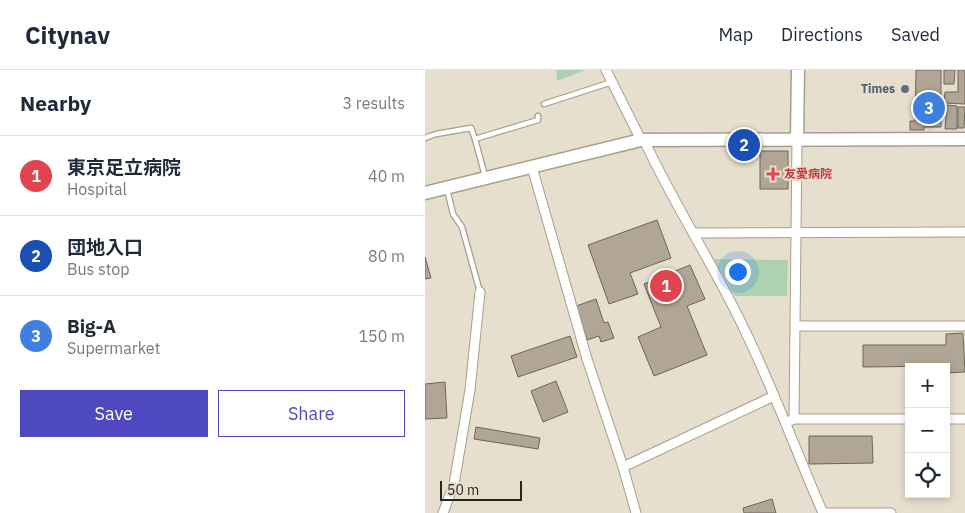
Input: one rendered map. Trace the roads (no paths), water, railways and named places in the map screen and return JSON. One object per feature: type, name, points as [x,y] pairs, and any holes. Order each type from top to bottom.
[{"type":"street","points":[[606,70],[669,192],[740,319],[774,396],[790,421],[823,513],[891,513]]},
{"type":"street","points":[[790,421],[795,326],[798,70]]},
{"type":"street","points":[[425,193],[643,140],[965,140]]},
{"type":"street","points":[[531,167],[587,359],[636,513]]},
{"type":"street","points":[[693,233],[965,232]]},
{"type":"street","points":[[443,513],[454,484],[470,390],[480,292]]},
{"type":"street","points":[[795,326],[965,326]]},
{"type":"street","points":[[623,468],[774,396]]},
{"type":"street","points":[[790,421],[905,419]]},
{"type":"street","points":[[950,419],[965,419]]},
{"type":"lane","points":[[544,104],[612,82]]},
{"type":"lane","points":[[475,139],[538,120],[538,116]]},
{"type":"lane","points":[[425,138],[436,134],[471,128],[486,178]]},
{"type":"lane","points":[[447,188],[453,214],[462,227],[480,292]]},
{"type":"place","name":"Times","points":[[905,89]]},
{"type":"place","name":"Big-A","points":[[929,108]]},
{"type":"place","name":"団地入口","points":[[744,145]]},
{"type":"place","name":"友愛病院","points":[[773,174]]},
{"type":"place","name":"東京足立病院","points":[[666,286]]}]
